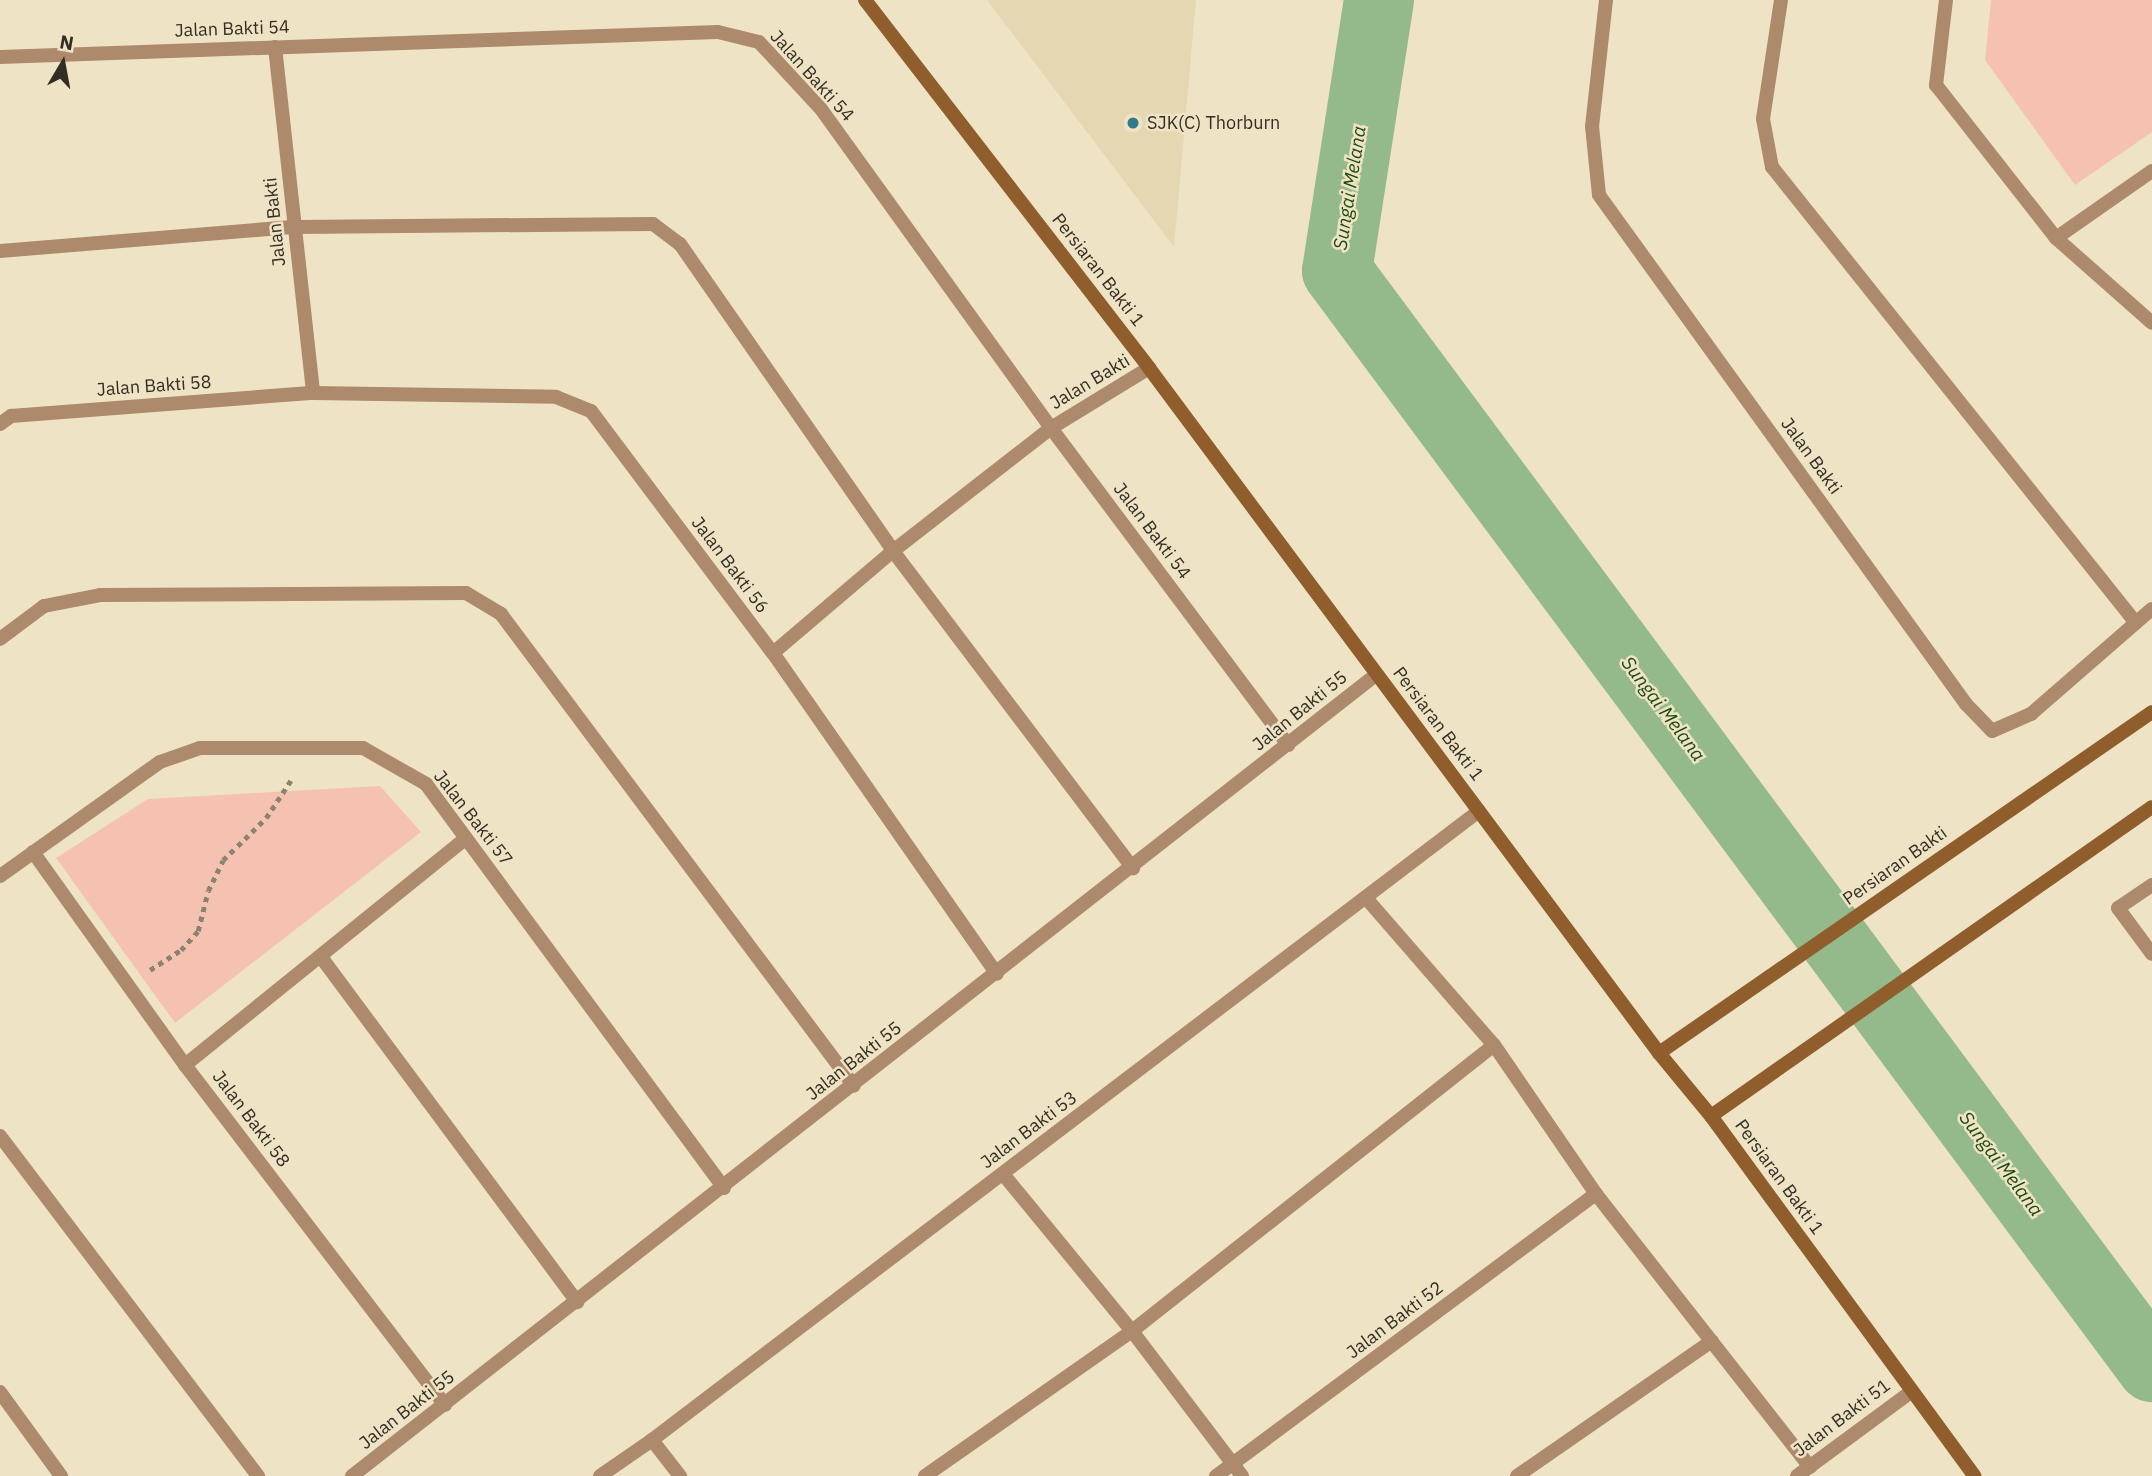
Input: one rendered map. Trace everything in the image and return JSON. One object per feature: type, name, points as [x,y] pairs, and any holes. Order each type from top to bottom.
[{"type":"street","name":"Persiaran Bakti 1","points":[[865,0],[1149,368],[1659,1053],[1711,1116],[1974,1476]]},
{"type":"street","name":"Jalan Bakti","points":[[1605,0],[1592,126],[1600,195],[1966,704],[1992,731],[2031,714],[2152,609]]},
{"type":"street","points":[[1782,0],[1763,118],[1772,167],[2136,623]]},
{"type":"street","points":[[1946,0],[1936,85],[2056,238],[2152,323]]},
{"type":"street","name":"Jalan Bakti 54","points":[[0,57],[718,32],[759,42],[821,110],[1051,428],[1288,745]]},
{"type":"street","name":"Jalan Bakti","points":[[275,47],[313,393]]},
{"type":"street","points":[[2056,238],[2152,171]]},
{"type":"street","points":[[0,251],[295,227],[653,224],[680,244],[893,551],[1133,868]]},
{"type":"street","name":"Jalan Bakti","points":[[773,653],[893,551],[1051,428],[1149,368]]},
{"type":"street","name":"Jalan Bakti 58","points":[[0,424],[11,416],[313,393]]},
{"type":"street","name":"Jalan Bakti 56","points":[[313,393],[556,397],[591,411],[773,653],[997,974]]},
{"type":"street","points":[[0,639],[44,606],[100,595],[466,593],[501,614],[854,1086]]},
{"type":"street","name":"Jalan Bakti 55","points":[[352,1476],[1133,868],[1377,674]]},
{"type":"street","name":"Persiaran Bakti","points":[[1659,1053],[2152,712]]},
{"type":"street","name":"Jalan Bakti 57","points":[[0,876],[160,762],[200,748],[363,748],[426,784],[724,1188]]},
{"type":"street","points":[[1711,1116],[2152,807]]},
{"type":"street","name":"Jalan Bakti 53","points":[[600,1476],[652,1440],[1479,811]]},
{"type":"street","points":[[185,1065],[466,838]]},
{"type":"street","name":"Jalan Bakti 58","points":[[33,852],[185,1065],[445,1405]]},
{"type":"street","points":[[2152,885],[2118,908],[2152,954]]},
{"type":"street","points":[[1366,898],[1494,1045],[1596,1194],[1810,1467]]},
{"type":"street","points":[[321,957],[577,1302]]},
{"type":"street","points":[[925,1476],[1132,1331],[1494,1045]]},
{"type":"street","points":[[0,1136],[258,1476]]},
{"type":"street","points":[[1003,1174],[1132,1331],[1238,1470]]},
{"type":"street","name":"Jalan Bakti 52","points":[[1216,1476],[1238,1470],[1596,1194]]},
{"type":"street","points":[[1517,1476],[1712,1341]]},
{"type":"street","name":"Jalan Bakti 51","points":[[1797,1476],[1910,1391]]},
{"type":"street","points":[[0,1392],[61,1476]]},
{"type":"street","points":[[652,1440],[680,1476]]},
{"type":"path","points":[[128,984],[181,950],[198,931],[208,891],[223,860],[266,818],[292,780]]},
{"type":"shaded area","name":"SJK(C) Thorburn","points":[[987,0],[1196,0],[1174,247]]},
{"type":"shaded area","points":[[1991,0],[2152,0],[2152,132],[2075,185],[1985,60]]},
{"type":"shaded area","points":[[380,786],[421,832],[175,1023],[56,858],[148,799]]},
{"type":"waterway","name":"Sungai Melana","points":[[1379,0],[1337,271],[2152,1367]]},
{"type":"place","name":"SJK(C) Thorburn","points":[[1133,123]]}]
